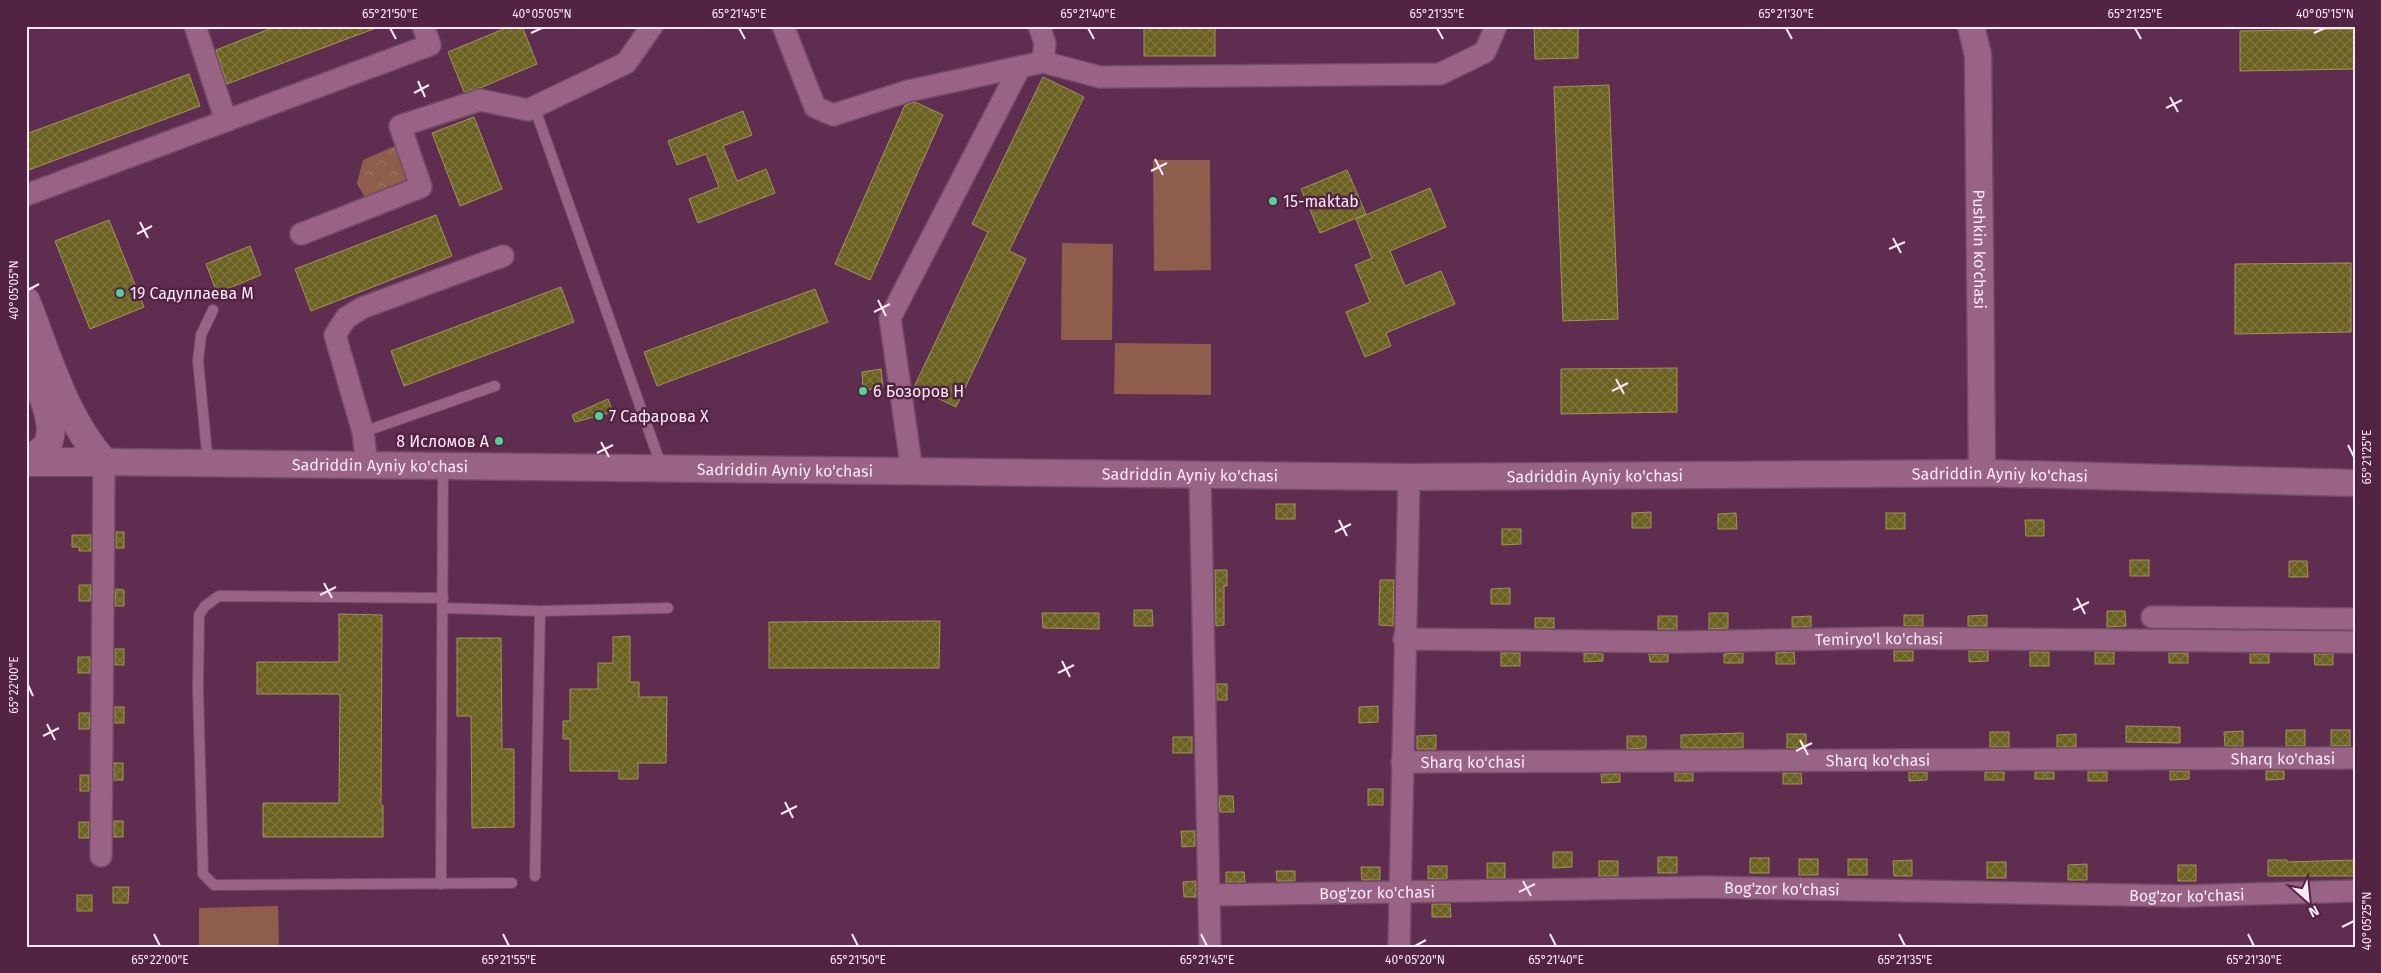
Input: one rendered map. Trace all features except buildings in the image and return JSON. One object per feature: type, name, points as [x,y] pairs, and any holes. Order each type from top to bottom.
[{"type":"main road","points":[[26,301],[59,414],[47,446],[26,462]]},
{"type":"main road","points":[[26,356],[59,414],[104,462]]},
{"type":"main road","name":"Sadriddin Ayniy ko'chasi","points":[[26,462],[104,462]]},
{"type":"street","points":[[195,26],[226,121]]},
{"type":"street","points":[[26,195],[430,45],[423,26]]},
{"type":"street","points":[[300,234],[421,186],[400,126],[480,100],[528,110],[626,63],[652,26]]},
{"type":"street","points":[[783,26],[815,107],[832,115],[908,91],[1043,62],[1100,77],[1440,74],[1485,52],[1496,26]]},
{"type":"street","points":[[1039,26],[1045,43],[1043,62]]},
{"type":"street","name":"Pushkin ko'chasi","points":[[1971,26],[1978,55],[1982,472]]},
{"type":"street","points":[[912,471],[890,318],[1020,67]]},
{"type":"street","points":[[367,465],[363,432],[335,334],[346,318],[362,308],[503,256]]},
{"type":"street","points":[[101,856],[104,462]]},
{"type":"street","name":"Sadriddin Ayniy ko'chasi","points":[[104,462],[1409,477],[1982,472],[2355,483]]},
{"type":"street","points":[[1200,475],[1210,947]]},
{"type":"street","points":[[1399,947],[1404,638],[1409,477]]},
{"type":"street","points":[[2152,616],[2355,619]]},
{"type":"street","name":"Temiryo'l ko'chasi","points":[[1404,638],[1681,642],[1885,638],[2355,642]]},
{"type":"street","name":"Sharq ko'chasi","points":[[1402,762],[2355,758]]},
{"type":"street","name":"Bog'zor ko'chasi","points":[[1208,895],[1705,887],[2183,896],[2355,891]]},
{"type":"lane","points":[[534,106],[662,468]]},
{"type":"lane","points":[[208,463],[198,361],[201,335],[213,310]]},
{"type":"lane","points":[[363,432],[495,386]]},
{"type":"lane","points":[[441,884],[443,466]]},
{"type":"lane","points":[[512,883],[214,885],[203,874],[198,689],[199,615],[205,606],[219,596],[443,603],[540,611],[668,608]]},
{"type":"lane","points":[[535,876],[540,611]]},
{"type":"green space","points":[[395,146],[408,179],[365,198],[357,183],[363,160]]},
{"type":"green space","points":[[1153,160],[1210,160],[1211,270],[1154,271]]},
{"type":"green space","points":[[1062,243],[1113,244],[1112,340],[1061,340]]},
{"type":"green space","points":[[1115,343],[1211,344],[1211,395],[1114,394]]},
{"type":"green space","points":[[278,906],[279,947],[199,947],[199,908]]},
{"type":"place","name":"15-maktab","points":[[1273,201]]},
{"type":"place","name":"19 Садуллаева М","points":[[120,293]]},
{"type":"place","name":"6 Бозоров Н","points":[[863,391]]},
{"type":"place","name":"7 Сафарова Х","points":[[599,416]]},
{"type":"place","name":"8 Исломов А","points":[[499,441]]}]
